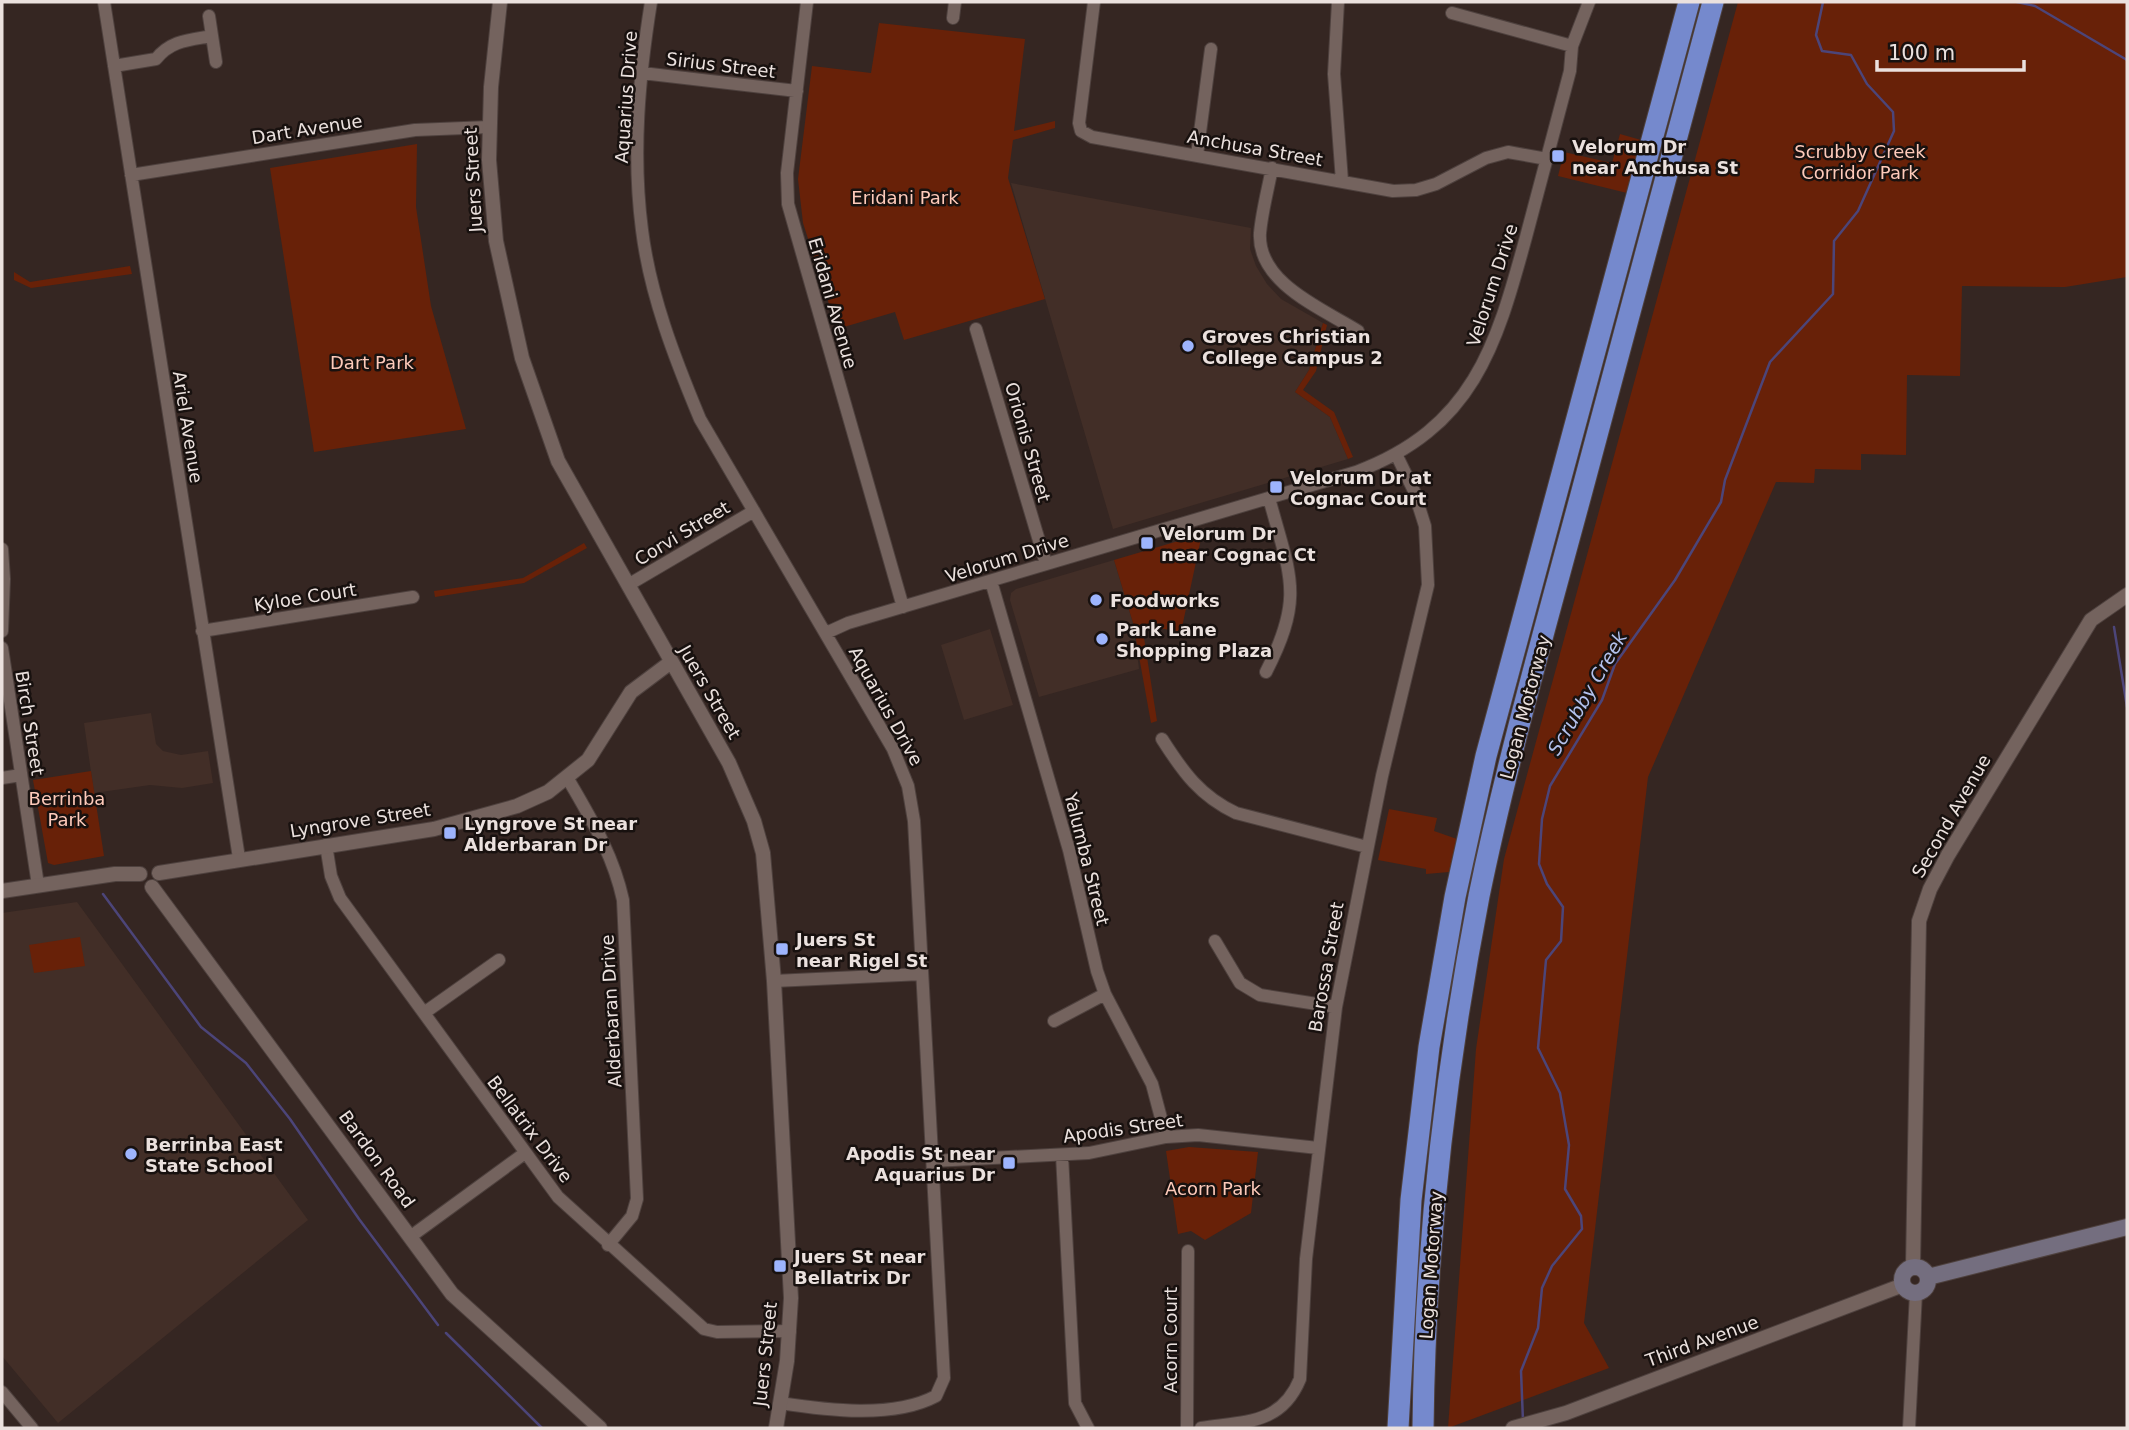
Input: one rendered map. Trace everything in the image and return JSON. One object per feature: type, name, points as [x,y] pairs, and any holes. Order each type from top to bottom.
[{"type":"highway","name":"Logan Motorway","points":[[1398,1428],[1411,1199],[1429,1046],[1455,897],[1493,731],[1689,2]]},
{"type":"highway","name":"Logan Motorway","points":[[1423,1428],[1428,1292],[1437,1184],[1452,1054],[1480,893],[1522,714],[1713,2]]},
{"type":"main road","points":[[1928,1277],[2127,1227]]},
{"type":"main road","points":[[1913,1267],[1925,1271],[1928,1277],[1925,1289],[1909,1289],[1903,1274],[1913,1267]]},
{"type":"street","name":"Ariel Avenue","points":[[104,2],[239,858]]},
{"type":"street","name":"Juers Street","points":[[500,2],[489,127],[496,242],[522,358],[558,461],[729,763],[754,821],[768,884],[790,1331],[776,1428]]},
{"type":"street","name":"Aquarius Drive","points":[[652,2],[637,128],[638,183],[642,232],[680,370],[700,419],[893,750],[908,786],[914,821],[944,1370],[940,1391],[936,1396],[920,1402],[850,1412],[780,1403]]},
{"type":"street","name":"Eridani Avenue","points":[[807,2],[787,173],[788,204],[903,607]]},
{"type":"street","points":[[953,18],[955,2]]},
{"type":"street","name":"Anchusa Street","points":[[1094,2],[1080,116],[1081,131],[1091,137],[1393,191],[1416,190],[1436,184],[1486,158],[1508,152],[1546,159]]},
{"type":"street","points":[[1338,2],[1334,74],[1342,181]]},
{"type":"street","name":"Velorum Drive","points":[[826,633],[848,623],[1356,472],[1396,454],[1444,417],[1465,394],[1485,362],[1507,306],[1570,71],[1572,46],[1589,2]]},
{"type":"street","points":[[1452,13],[1572,46]]},
{"type":"street","points":[[209,16],[216,62]]},
{"type":"street","points":[[114,66],[156,59],[165,47],[174,43],[212,36]]},
{"type":"street","points":[[1197,155],[1211,49]]},
{"type":"street","name":"Sirius Street","points":[[642,73],[797,91]]},
{"type":"street","name":"Dart Avenue","points":[[131,175],[415,130],[489,127]]},
{"type":"street","points":[[1272,168],[1260,234],[1262,251],[1268,265],[1294,291],[1358,331]]},
{"type":"street","name":"Orionis Street","points":[[976,329],[1046,565]]},
{"type":"street","name":"Barossa Street","points":[[1201,1428],[1262,1419],[1280,1411],[1300,1379],[1306,1259],[1336,1007],[1367,847],[1428,585],[1424,526],[1414,491],[1396,454]]},
{"type":"street","points":[[1266,672],[1286,633],[1292,598],[1290,577],[1269,498]]},
{"type":"street","name":"Corvi Street","points":[[628,585],[754,511]]},
{"type":"street","points":[[2,550],[2,631]]},
{"type":"street","name":"Yalumba Street","points":[[991,581],[1069,850],[1105,994],[1152,1084],[1166,1137]]},
{"type":"street","name":"Second Avenue","points":[[1913,1267],[1919,921],[1930,889],[1948,855],[2091,620],[2127,595]]},
{"type":"street","name":"Kyloe Court","points":[[202,631],[413,597]]},
{"type":"street","name":"Birch Street","points":[[2,648],[3,671],[38,885]]},
{"type":"street","name":"Lyngrove Street","points":[[159,873],[239,858],[434,829],[517,806],[568,779],[603,741],[631,692],[671,662]]},
{"type":"street","points":[[1162,739],[1187,778],[1218,804],[1236,813],[1367,847]]},
{"type":"street","points":[[2,778],[21,775]]},
{"type":"street","name":"Alderbaran Drive","points":[[568,779],[603,839],[616,869],[623,900],[637,1199],[632,1216],[608,1245]]},
{"type":"street","name":"Bellatrix Drive","points":[[326,845],[331,876],[340,898],[558,1197],[704,1329],[717,1332],[790,1331]]},
{"type":"street","points":[[2,891],[115,874],[140,874],[147,867],[159,873],[159,879],[152,887],[144,885],[140,874]]},
{"type":"street","name":"Bardon Road","points":[[152,887],[452,1294],[600,1428]]},
{"type":"street","points":[[1215,941],[1240,983],[1260,995],[1336,1007]]},
{"type":"street","points":[[424,1013],[499,960]]},
{"type":"street","points":[[774,981],[922,974]]},
{"type":"street","points":[[1054,1021],[1105,994]]},
{"type":"street","name":"Apodis Street","points":[[932,1161],[1104,1151],[1166,1137],[1224,1136],[1318,1148]]},
{"type":"street","points":[[410,1237],[525,1153]]},
{"type":"street","points":[[1062,1155],[1074,1403],[1088,1428]]},
{"type":"street","name":"Acorn Court","points":[[1187,1428],[1188,1251]]},
{"type":"street","points":[[1909,1289],[1909,1428]]},
{"type":"street","name":"Third Avenue","points":[[1513,1428],[1566,1413],[1909,1289]]},
{"type":"street","points":[[2,1392],[32,1428]]},
{"type":"shaded area","name":"Groves Christian College Campus 2","points":[[1011,183],[1251,228],[1250,249],[1267,284],[1281,299],[1323,323],[1309,370],[1295,392],[1330,417],[1348,459],[1113,529]]},
{"type":"shaded area","points":[[1114,560],[1133,623],[1139,669],[1039,697],[1010,600],[1011,593],[1016,589]]},
{"type":"shaded area","points":[[990,629],[1013,705],[964,720],[941,645]]},
{"type":"shaded area","points":[[151,713],[156,744],[163,751],[181,755],[208,751],[213,783],[182,788],[150,785],[94,793],[84,723]]},
{"type":"shaded area","name":"Berrinba East State School","points":[[77,902],[308,1220],[58,1423],[2,1356],[2,913]]},
{"type":"green space","name":"Scrubby Creek Corridor Park","points":[[1738,2],[2127,2],[2127,277],[2065,287],[1962,286],[1960,376],[1907,375],[1906,455],[1861,454],[1861,470],[1815,469],[1814,483],[1776,482],[1648,777],[1584,1323],[1609,1368],[1448,1428],[1476,1049],[1504,859]]},
{"type":"green space","name":"Eridani Park","points":[[879,23],[1025,39],[1014,131],[1055,121],[1055,128],[1013,140],[1008,178],[1045,299],[904,340],[895,312],[837,329],[803,223],[798,179],[812,66],[871,73]]},
{"type":"green space","points":[[1620,134],[1641,140],[1627,193],[1558,176],[1564,152],[1612,163]]},
{"type":"green space","name":"Dart Park","points":[[417,144],[416,207],[431,306],[466,429],[314,452],[270,168]]},
{"type":"green space","points":[[130,266],[132,274],[31,288],[14,280],[14,272],[30,282]]},
{"type":"green space","points":[[1323,323],[1327,325],[1316,371],[1303,390],[1334,412],[1353,457],[1348,459],[1330,417],[1295,392],[1309,370]]},
{"type":"green space","points":[[1202,534],[1181,632],[1142,625],[1157,721],[1151,723],[1133,623],[1114,560]]},
{"type":"green space","points":[[584,543],[587,548],[524,583],[435,597],[434,591],[523,578]]},
{"type":"green space","name":"Berrinba Park","points":[[91,771],[104,856],[54,865],[48,863],[33,780]]},
{"type":"green space","points":[[1389,809],[1437,818],[1434,831],[1457,839],[1449,872],[1426,874],[1426,869],[1378,860]]},
{"type":"green space","points":[[80,937],[85,966],[34,973],[29,945]]},
{"type":"green space","name":"Acorn Park","points":[[1189,1147],[1258,1152],[1251,1213],[1205,1240],[1191,1231],[1178,1234],[1166,1151]]},
{"type":"waterway","name":"Scrubby Creek","points":[[1523,1421],[1521,1371],[1538,1328],[1542,1288],[1552,1266],[1582,1229],[1581,1216],[1565,1189],[1569,1145],[1560,1093],[1538,1048],[1546,960],[1561,941],[1563,907],[1547,884],[1539,864],[1542,819],[1550,786],[1602,700],[1615,664],[1675,580],[1721,502],[1725,480],[1770,362],[1833,294],[1834,241],[1858,211],[1894,131],[1893,112],[1867,84],[1851,55],[1822,51],[1816,35],[1823,2]]},
{"type":"waterway","points":[[2017,2],[2035,6],[2127,60]]},
{"type":"waterway","points":[[2114,627],[2127,707]]},
{"type":"waterway","points":[[103,894],[201,1027],[246,1063],[290,1119],[359,1219],[438,1325]]},
{"type":"waterway","points":[[446,1333],[542,1428]]},
{"type":"place","name":"Velorum Dr near Anchusa St","points":[[1558,156]]},
{"type":"place","name":"Groves Christian College Campus 2","points":[[1188,346]]},
{"type":"place","name":"Velorum Dr at Cognac Court","points":[[1276,487]]},
{"type":"place","name":"Velorum Dr near Cognac Ct","points":[[1147,543]]},
{"type":"place","name":"Foodworks","points":[[1096,600]]},
{"type":"place","name":"Park Lane Shopping Plaza","points":[[1102,639]]},
{"type":"place","name":"Lyngrove St near Alderbaran Dr","points":[[450,833]]},
{"type":"place","name":"Juers St near Rigel St","points":[[782,949]]},
{"type":"place","name":"Berrinba East State School","points":[[131,1154]]},
{"type":"place","name":"Apodis St near Aquarius Dr","points":[[1009,1163]]},
{"type":"place","name":"Juers St near Bellatrix Dr","points":[[780,1266]]}]
